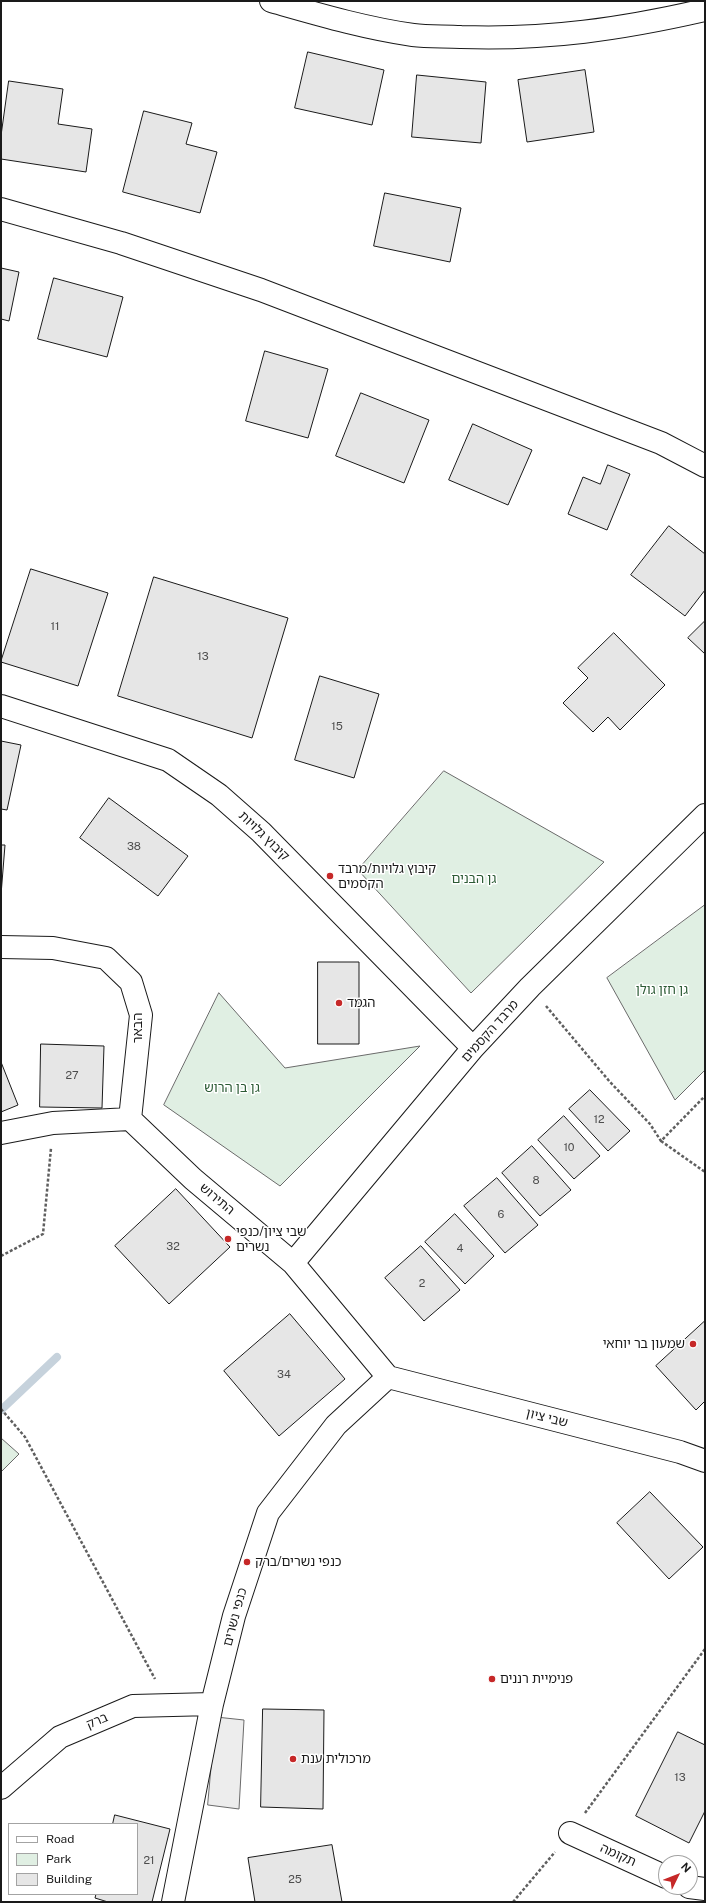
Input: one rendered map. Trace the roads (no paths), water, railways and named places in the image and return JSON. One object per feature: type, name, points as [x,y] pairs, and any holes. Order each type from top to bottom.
[{"type":"street","points":[[271,1],[344,21],[413,35],[489,38],[558,35],[646,23],[705,10]]},
{"type":"street","points":[[1,209],[121,243],[261,290],[660,443],[705,466]]},
{"type":"street","name":"קיבוץ גלויות","points":[[1,706],[168,760],[219,795],[261,832],[473,1048]]},
{"type":"street","name":"מרבד הקסמים","points":[[293,1263],[473,1048],[530,987],[705,815]]},
{"type":"street","name":"הבאר","points":[[1,947],[53,948],[106,958],[131,982],[141,1015],[130,1119]]},
{"type":"street","points":[[1,1133],[53,1123],[130,1119]]},
{"type":"street","name":"התירוש","points":[[130,1119],[193,1179],[293,1263],[388,1377]]},
{"type":"street","name":"שבי ציון","points":[[388,1377],[680,1452],[705,1461]]},
{"type":"street","name":"כנפי נשרים","points":[[173,1902],[212,1704],[234,1616],[268,1513],[336,1425],[388,1377]]},
{"type":"street","name":"ברק","points":[[1,1788],[60,1737],[133,1706],[212,1704]]},
{"type":"street","name":"תקומה","points":[[570,1833],[658,1873]]},
{"type":"waterway","points":[[1,1410],[57,1357]]},
{"type":"place","name":"קיבוץ גלויות/מרבד הקסמים","points":[[330,876]]},
{"type":"place","name":"הגמד","points":[[339,1003]]},
{"type":"place","name":"שבי ציון/כנפי נשרים","points":[[228,1239]]},
{"type":"place","name":"שמעון בר יוחאי","points":[[693,1344]]},
{"type":"place","name":"כנפי נשרים/ברק","points":[[247,1562]]},
{"type":"place","name":"פנימיית רננים","points":[[492,1679]]},
{"type":"place","name":"מרכולית ענת","points":[[293,1759]]},
{"type":"park label","name":"גן הבנים","points":[[474,879]]},
{"type":"park label","name":"גן חזן גולן","points":[[662,990]]},
{"type":"park label","name":"גן בן הרוש","points":[[232,1088]]}]
